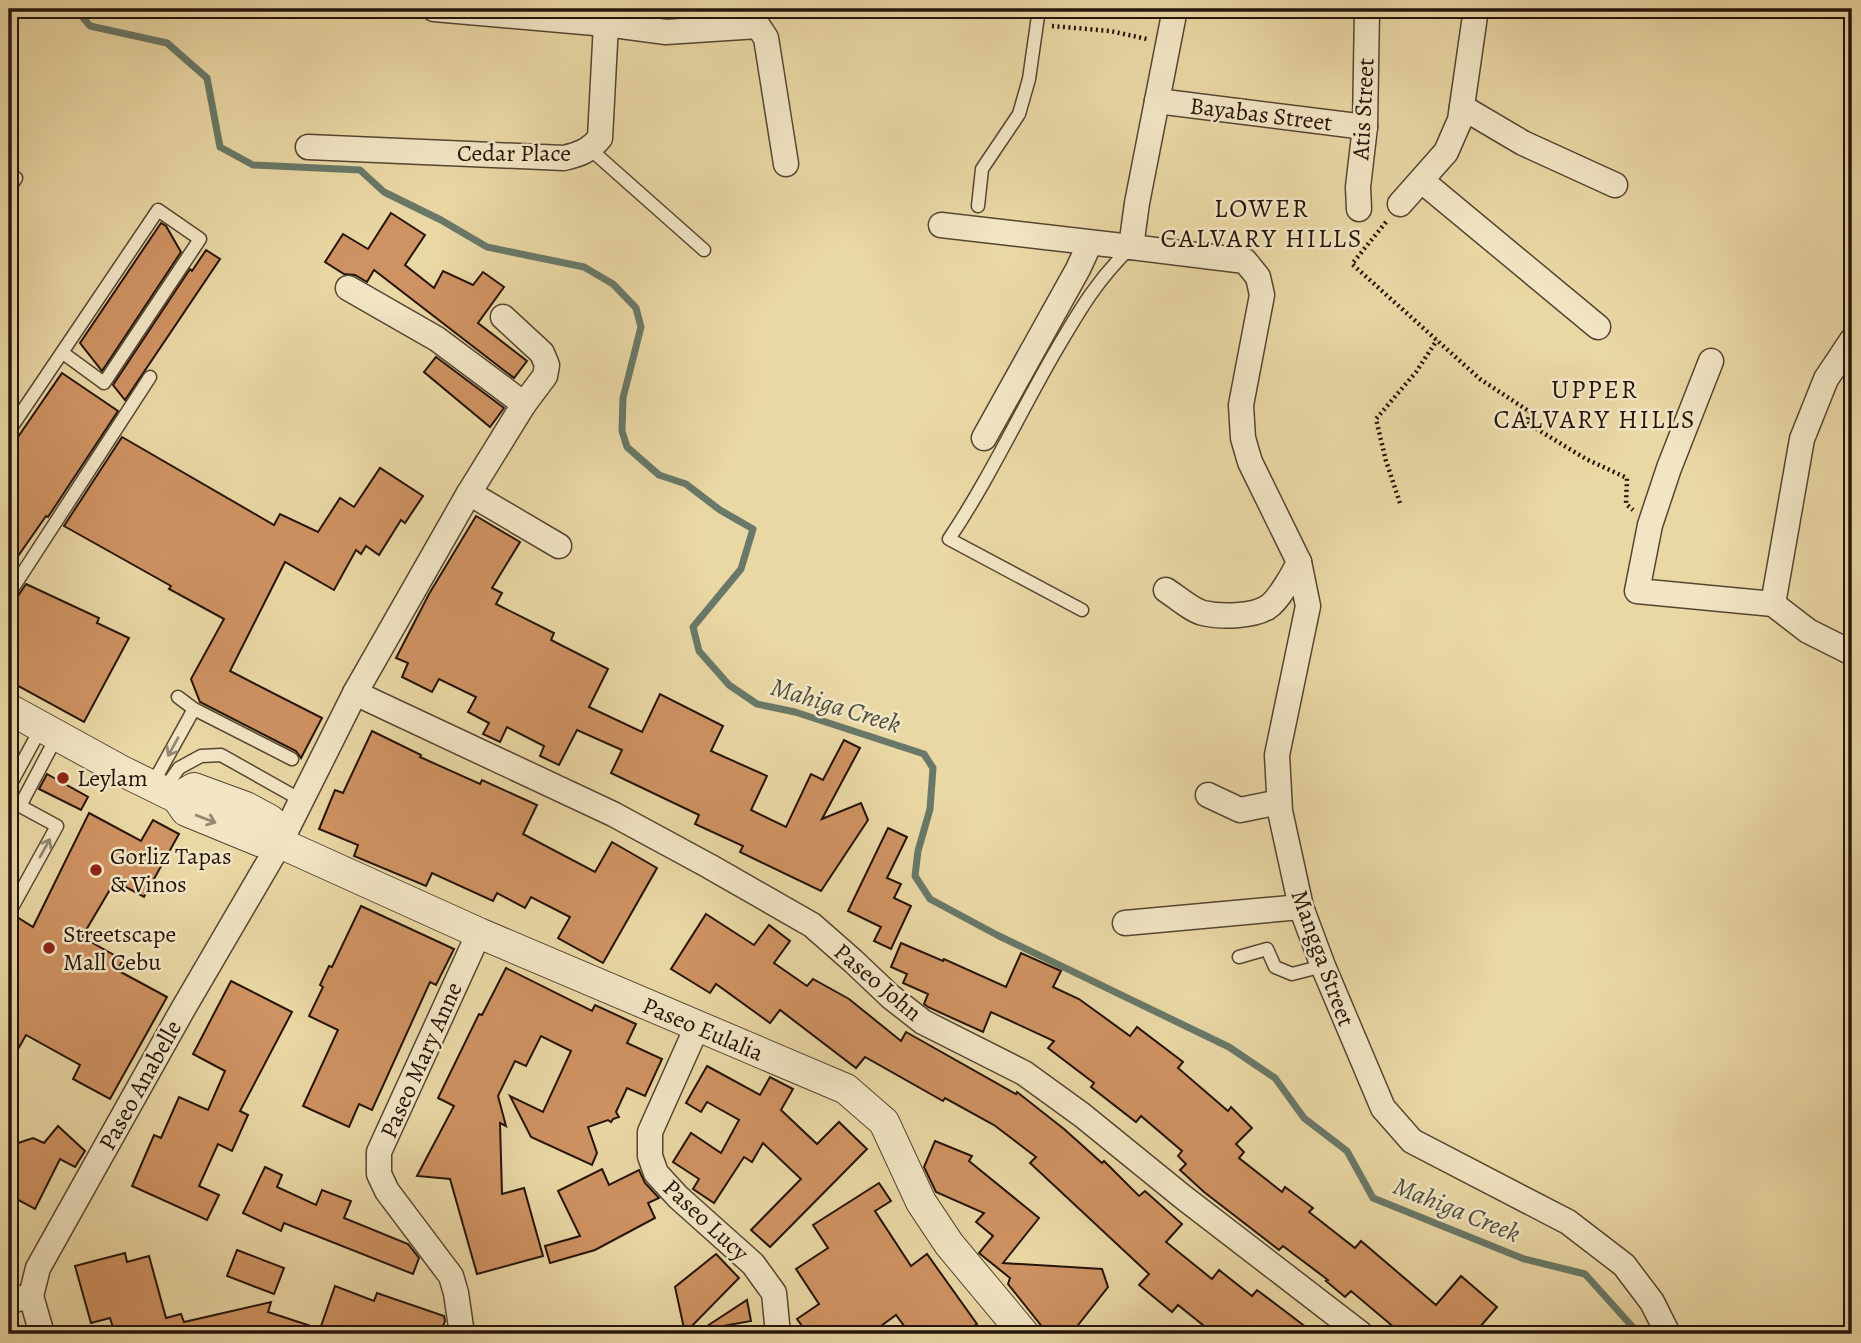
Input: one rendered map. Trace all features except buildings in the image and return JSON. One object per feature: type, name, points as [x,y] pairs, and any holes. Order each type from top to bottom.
[{"type":"street","points":[[434,9],[666,32],[758,26],[766,38],[786,164]]},
{"type":"street","points":[[1131,247],[1175,9]]},
{"type":"street","name":"Atis Street","points":[[1359,209],[1358,187],[1365,127],[1367,9]]},
{"type":"street","points":[[1400,204],[1446,152],[1461,120],[1476,9]]},
{"type":"street","name":"Cedar Place","points":[[308,147],[564,158],[590,149],[600,138],[606,24]]},
{"type":"street","name":"Bayabas Street","points":[[1157,101],[1365,127]]},
{"type":"street","points":[[1462,107],[1523,143],[1615,185]]},
{"type":"street","points":[[1422,181],[1598,327]]},
{"type":"street","name":"Mangga Street","points":[[942,225],[1245,261],[1258,276],[1262,295],[1241,405],[1243,438],[1250,462],[1299,562],[1308,606],[1277,755],[1279,802],[1301,907],[1323,966],[1383,1108],[1412,1141],[1568,1222],[1624,1265],[1652,1302],[1668,1334]]},
{"type":"street","points":[[984,438],[1090,243]]},
{"type":"street","points":[[348,289],[437,339],[524,404]]},
{"type":"street","name":"Paseo Anabelle","points":[[42,1334],[20,1298],[280,843],[355,693],[470,493],[524,404],[545,376],[547,365],[542,354],[503,317]]},
{"type":"street","points":[[1773,604],[1802,439],[1826,379],[1852,340]]},
{"type":"street","points":[[1711,361],[1650,525],[1637,592],[1773,604],[1808,631],[1852,653]]},
{"type":"street","points":[[470,493],[559,546]]},
{"type":"street","points":[[1166,590],[1202,613],[1252,613],[1269,607],[1299,562]]},
{"type":"street","name":"Paseo John","points":[[355,693],[613,814],[812,925],[891,998],[923,1022],[1024,1073],[1082,1115],[1183,1197],[1361,1334]]},
{"type":"street","name":"Paseo Eulalia","points":[[9,709],[164,791],[186,811],[259,841],[280,843],[478,933],[846,1089],[884,1122],[921,1202],[949,1244],[1024,1334]]},
{"type":"street","points":[[1208,795],[1240,810],[1279,802]]},
{"type":"street","points":[[1125,923],[1301,907]]},
{"type":"street","name":"Paseo Mary Anne","points":[[462,1334],[452,1276],[387,1191],[379,1174],[379,1152],[478,933]]},
{"type":"street","name":"Paseo Lucy","points":[[697,1027],[650,1132],[650,1156],[656,1173],[663,1181],[753,1264],[774,1293],[778,1334]]},
{"type":"lane","points":[[978,206],[982,169],[1019,114],[1029,79],[1039,9]]},
{"type":"lane","points":[[590,149],[704,250]]},
{"type":"lane","points":[[9,431],[158,210],[200,239],[104,383],[63,353]]},
{"type":"lane","points":[[1082,610],[949,539],[969,510],[1024,406],[1090,294],[1107,270],[1131,247]]},
{"type":"lane","points":[[9,594],[150,377]]},
{"type":"lane","points":[[178,697],[194,709],[292,759]]},
{"type":"lane","points":[[164,791],[194,709]]},
{"type":"lane","points":[[9,787],[49,732]]},
{"type":"lane","points":[[9,913],[57,825],[14,803],[49,732]]},
{"type":"lane","points":[[164,791],[178,768],[201,756],[221,755],[301,800]]},
{"type":"lane","points":[[1240,957],[1267,949],[1275,967],[1292,974],[1323,966]]},
{"type":"path","points":[[1037,25],[1110,31],[1169,43]]},
{"type":"path","points":[[1400,204],[1352,264],[1480,379],[1530,412],[1527,423],[1586,459],[1627,478],[1626,504],[1650,525]]},
{"type":"path","points":[[1400,503],[1376,419],[1416,372],[1437,340]]},
{"type":"waterway","name":"Mahiga Creek","points":[[76,9],[90,26],[167,43],[207,78],[220,147],[253,165],[360,170],[384,192],[441,220],[487,247],[584,267],[613,284],[636,308],[641,327],[623,398],[622,431],[627,447],[659,475],[686,484],[720,510],[753,529],[741,569],[693,627],[699,651],[729,685],[757,704],[795,712],[924,754],[933,768],[930,809],[918,851],[915,876],[930,899],[997,935],[1229,1047],[1275,1078],[1304,1118],[1347,1151],[1373,1198],[1524,1259],[1585,1274],[1639,1334]]},
{"type":"place","name":"Leylam","points":[[63,778]]},
{"type":"place","name":"Gorliz Tapas & Vinos","points":[[96,870]]},
{"type":"place","name":"Streetscape Mall Cebu","points":[[49,948]]},
{"type":"district","name":"LOWER CALVARY HILLS","points":[[1262,223]]},
{"type":"district","name":"UPPER CALVARY HILLS","points":[[1595,404]]}]
